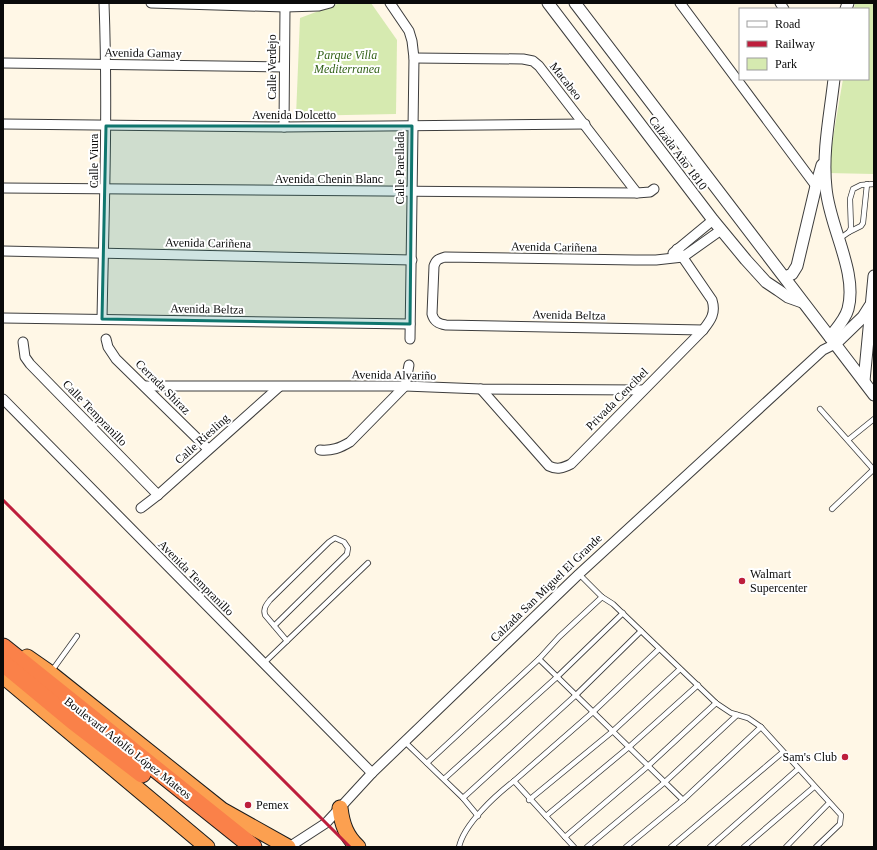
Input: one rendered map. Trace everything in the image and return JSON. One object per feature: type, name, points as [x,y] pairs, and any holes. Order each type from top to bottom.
[{"type":"highway","points":[[3,639],[50,673],[222,810],[288,847]]},
{"type":"highway","name":"Boulevard Adolfo López Mateos","points":[[3,647],[253,847]]},
{"type":"highway","name":"Boulevard Adolfo López Mateos","points":[[3,663],[73,721],[237,847]]},
{"type":"highway","points":[[3,676],[207,847]]},
{"type":"highway","points":[[340,808],[342,823],[350,839],[358,847]]},
{"type":"highway","points":[[189,831],[193,841],[193,847]]},
{"type":"street","name":"Calle Viura","points":[[102,318],[106,189],[106,65],[104,3]]},
{"type":"street","points":[[151,3],[285,7],[319,6],[330,3]]},
{"type":"street","name":"Calle Parellada","points":[[390,3],[409,31],[414,58],[410,339]]},
{"type":"street","name":"Calzada Año 1810","points":[[548,3],[712,220],[766,282],[788,296],[802,302]]},
{"type":"street","name":"Calzada Año 1810","points":[[575,3],[874,395]]},
{"type":"street","points":[[680,3],[816,186]]},
{"type":"street","name":"Calle Verdejo","points":[[284,127],[285,7]]},
{"type":"street","name":"Macabeo","points":[[414,58],[523,59],[533,61],[539,66],[585,124],[637,193]]},
{"type":"street","name":"Avenida Gamay","points":[[3,63],[284,67]]},
{"type":"street","points":[[785,277],[792,274],[797,266],[825,155],[834,80]]},
{"type":"street","name":"Avenida Dolcetto","points":[[3,124],[284,127],[585,124]]},
{"type":"street","points":[[825,155],[827,196],[849,279],[849,301],[845,316],[833,341]]},
{"type":"street","name":"Avenida Chenin Blanc","points":[[3,188],[637,193],[650,192],[654,189]]},
{"type":"street","points":[[668,259],[677,249],[712,220]]},
{"type":"street","name":"Avenida Cariñena","points":[[436,322],[432,314],[434,266],[435,261],[439,259],[668,259],[683,257],[721,230]]},
{"type":"street","name":"Privada Cencibel","points":[[481,389],[544,461],[552,468],[564,468],[571,464],[703,330],[712,319],[714,310],[712,300],[677,249]]},
{"type":"street","name":"Avenida Cariñena","points":[[3,251],[103,252],[412,260]]},
{"type":"street","name":"Calzada San Miguel El Grande","points":[[288,847],[326,823],[372,773],[579,574],[823,350],[863,317],[871,304],[874,276]]},
{"type":"street","points":[[864,381],[871,304]]},
{"type":"street","name":"Avenida Beltza","points":[[3,318],[102,318],[410,324]]},
{"type":"street","name":"Avenida Beltza","points":[[436,322],[446,325],[703,330]]},
{"type":"street","name":"Cerrada Shiraz","points":[[106,339],[108,347],[116,359],[208,449]]},
{"type":"street","name":"Calle Tempranillo","points":[[23,342],[25,357],[30,364],[158,495]]},
{"type":"street","points":[[320,450],[334,450],[341,448],[350,442],[405,386],[409,365]]},
{"type":"street","name":"Avenida Alvariño","points":[[145,386],[405,386],[481,389],[643,390]]},
{"type":"street","name":"Calle Riesling","points":[[141,508],[158,495],[279,387]]},
{"type":"street","name":"Avenida Tempranillo","points":[[3,399],[372,773]]},
{"type":"lane","points":[[838,240],[861,226],[863,222],[867,184]]},
{"type":"lane","points":[[850,232],[851,194],[853,189],[857,186],[874,184]]},
{"type":"lane","points":[[820,409],[874,470],[832,509]]},
{"type":"lane","points":[[848,440],[874,419]]},
{"type":"lane","points":[[274,626],[347,554],[348,548],[344,542],[339,539],[332,539],[270,600],[264,611],[265,616],[287,641]]},
{"type":"lane","points":[[264,663],[368,563]]},
{"type":"lane","points":[[579,574],[602,596],[623,613],[716,703],[725,710],[748,718],[761,727],[841,815],[840,824],[816,847]]},
{"type":"lane","points":[[427,763],[539,659],[559,637],[602,596]]},
{"type":"lane","points":[[444,779],[557,677],[623,613]]},
{"type":"lane","points":[[463,798],[576,695],[641,631]]},
{"type":"lane","points":[[50,673],[77,636]]},
{"type":"lane","points":[[459,847],[465,830],[492,801],[593,712],[659,649]]},
{"type":"lane","points":[[539,659],[683,800]]},
{"type":"lane","points":[[530,800],[613,731],[680,669]]},
{"type":"lane","points":[[546,816],[629,747],[698,685]]},
{"type":"lane","points":[[565,837],[648,766],[716,703]]},
{"type":"lane","points":[[587,847],[665,782],[737,715]]},
{"type":"lane","points":[[626,847],[683,800],[761,727]]},
{"type":"lane","points":[[405,742],[463,798],[478,816]]},
{"type":"lane","points":[[671,847],[783,752]]},
{"type":"lane","points":[[710,847],[798,769]]},
{"type":"lane","points":[[514,781],[574,847]]},
{"type":"lane","points":[[744,847],[814,787]]},
{"type":"lane","points":[[786,847],[829,803]]},
{"type":"highlighted area","points":[[106,126],[412,126],[410,324],[102,319]]},
{"type":"green space","name":"Parque Villa Mediterranea","points":[[340,3],[371,3],[397,40],[396,114],[296,116],[300,18]]},
{"type":"green space","points":[[855,3],[874,3],[874,174],[827,173],[843,80],[869,80],[869,8],[854,8]]},
{"type":"railway","points":[[3,500],[350,847]]},
{"type":"place","name":"Walmart Supercenter","points":[[742,581]]},
{"type":"place","name":"Sam's Club","points":[[845,757]]},
{"type":"place","name":"Pemex","points":[[248,805]]}]
